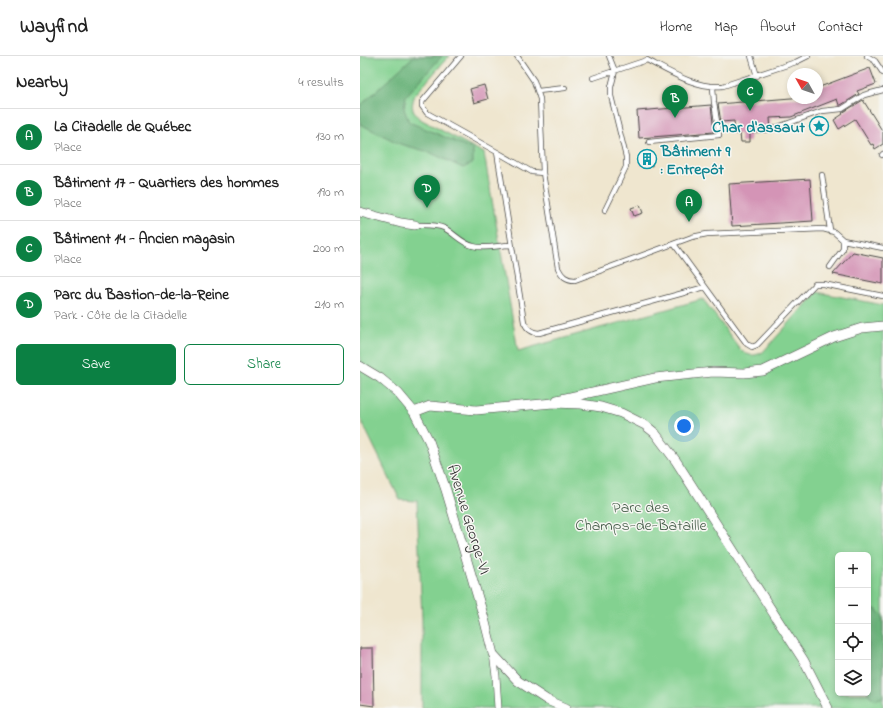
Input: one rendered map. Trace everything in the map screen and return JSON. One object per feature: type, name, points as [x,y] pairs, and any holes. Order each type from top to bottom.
[{"type":"street","points":[[360,212],[401,223],[415,225]]},
{"type":"street","points":[[414,412],[430,406],[476,410],[542,404],[656,378],[713,372],[744,373],[763,371],[834,337],[862,328],[883,326]]},
{"type":"street","name":"Avenue George-VI","points":[[360,366],[380,378],[398,393],[414,412],[429,441],[446,490],[484,618],[496,676],[498,708]]},
{"type":"street","points":[[542,404],[581,404],[600,407],[632,417],[655,433],[676,461],[804,661],[828,708]]},
{"type":"street","points":[[492,654],[518,680],[547,700],[566,708]]},
{"type":"lane","points":[[461,56],[426,96],[422,102],[423,109],[432,116],[532,172],[543,173]]},
{"type":"lane","points":[[517,56],[534,81],[540,99],[543,173],[558,268],[564,277],[570,280],[576,280],[699,235],[707,234],[804,229],[830,230],[843,240],[883,248]]},
{"type":"lane","points":[[605,210],[626,167],[626,157],[611,96],[611,87],[615,71],[609,56]]},
{"type":"lane","points":[[751,56],[757,76]]},
{"type":"lane","points":[[593,78],[615,71],[646,58],[687,80],[714,87],[757,76],[796,62],[808,56]]},
{"type":"lane","points":[[867,56],[874,61],[883,74]]},
{"type":"lane","points":[[649,142],[719,135],[714,102],[714,87]]},
{"type":"lane","points":[[538,91],[565,88]]},
{"type":"lane","points":[[775,128],[822,111],[842,109],[864,95],[883,90]]},
{"type":"lane","points":[[496,152],[524,322],[527,328],[534,333],[539,333],[705,287]]},
{"type":"lane","points":[[822,175],[830,230]]},
{"type":"lane","points":[[415,225],[440,226],[445,228],[462,242],[473,246],[486,248],[511,245]]},
{"type":"lane","points":[[830,267],[843,249],[843,240]]},
{"type":"lane","points":[[674,244],[747,344],[752,347],[757,345],[815,284],[823,284],[883,296]]},
{"type":"green space","name":"Parc des Champs-de-Bataille","points":[[360,56],[449,56],[415,95],[412,106],[416,115],[422,120],[484,153],[518,351],[703,299],[740,349],[745,353],[757,355],[763,352],[817,292],[883,305],[883,708],[422,708],[422,619],[417,501],[400,500],[360,418]]},
{"type":"green space","points":[[414,56],[442,56],[406,96],[404,109],[409,122],[473,149],[473,163],[463,168],[429,152],[400,144],[360,124],[360,106]]},
{"type":"green space","points":[[876,609],[883,617],[883,697],[875,700],[870,696],[871,610]]},
{"type":"building","points":[[870,68],[876,84],[857,91],[859,94],[841,105],[839,105],[837,99],[791,117],[770,118],[771,132],[750,133],[750,142],[741,142],[740,134],[735,134],[734,121],[721,122],[718,104],[787,98],[787,104],[823,104],[823,86]]},
{"type":"building","points":[[484,85],[488,99],[474,103],[470,89]]},
{"type":"building","points":[[863,100],[883,132],[883,144],[875,149],[855,119],[839,129],[834,120],[843,114],[842,113]]},
{"type":"building","points":[[711,105],[714,132],[639,138],[637,111]]},
{"type":"building","name":"Bâtiment 9 : Entrepôt","points":[[642,153],[653,153],[652,166],[641,165]]},
{"type":"building","points":[[810,179],[813,221],[732,226],[729,184]]},
{"type":"building","points":[[640,205],[643,213],[634,216],[631,208]]},
{"type":"building","points":[[853,252],[883,258],[883,284],[833,274]]},
{"type":"building","points":[[360,648],[373,648],[374,706],[360,704]]},
{"type":"place","name":"Bâtiment 14 - Ancien magasin","points":[[750,111]]},
{"type":"place","name":"Bâtiment 17 - Quartiers des hommes","points":[[675,118]]},
{"type":"place","name":"Char d'assaut","points":[[819,126]]},
{"type":"place","name":"Bâtiment 9 : Entrepôt","points":[[647,159]]},
{"type":"place","name":"Parc du Bastion-de-la-Reine","points":[[427,208]]},
{"type":"place","name":"La Citadelle de Québec","points":[[689,222]]}]
